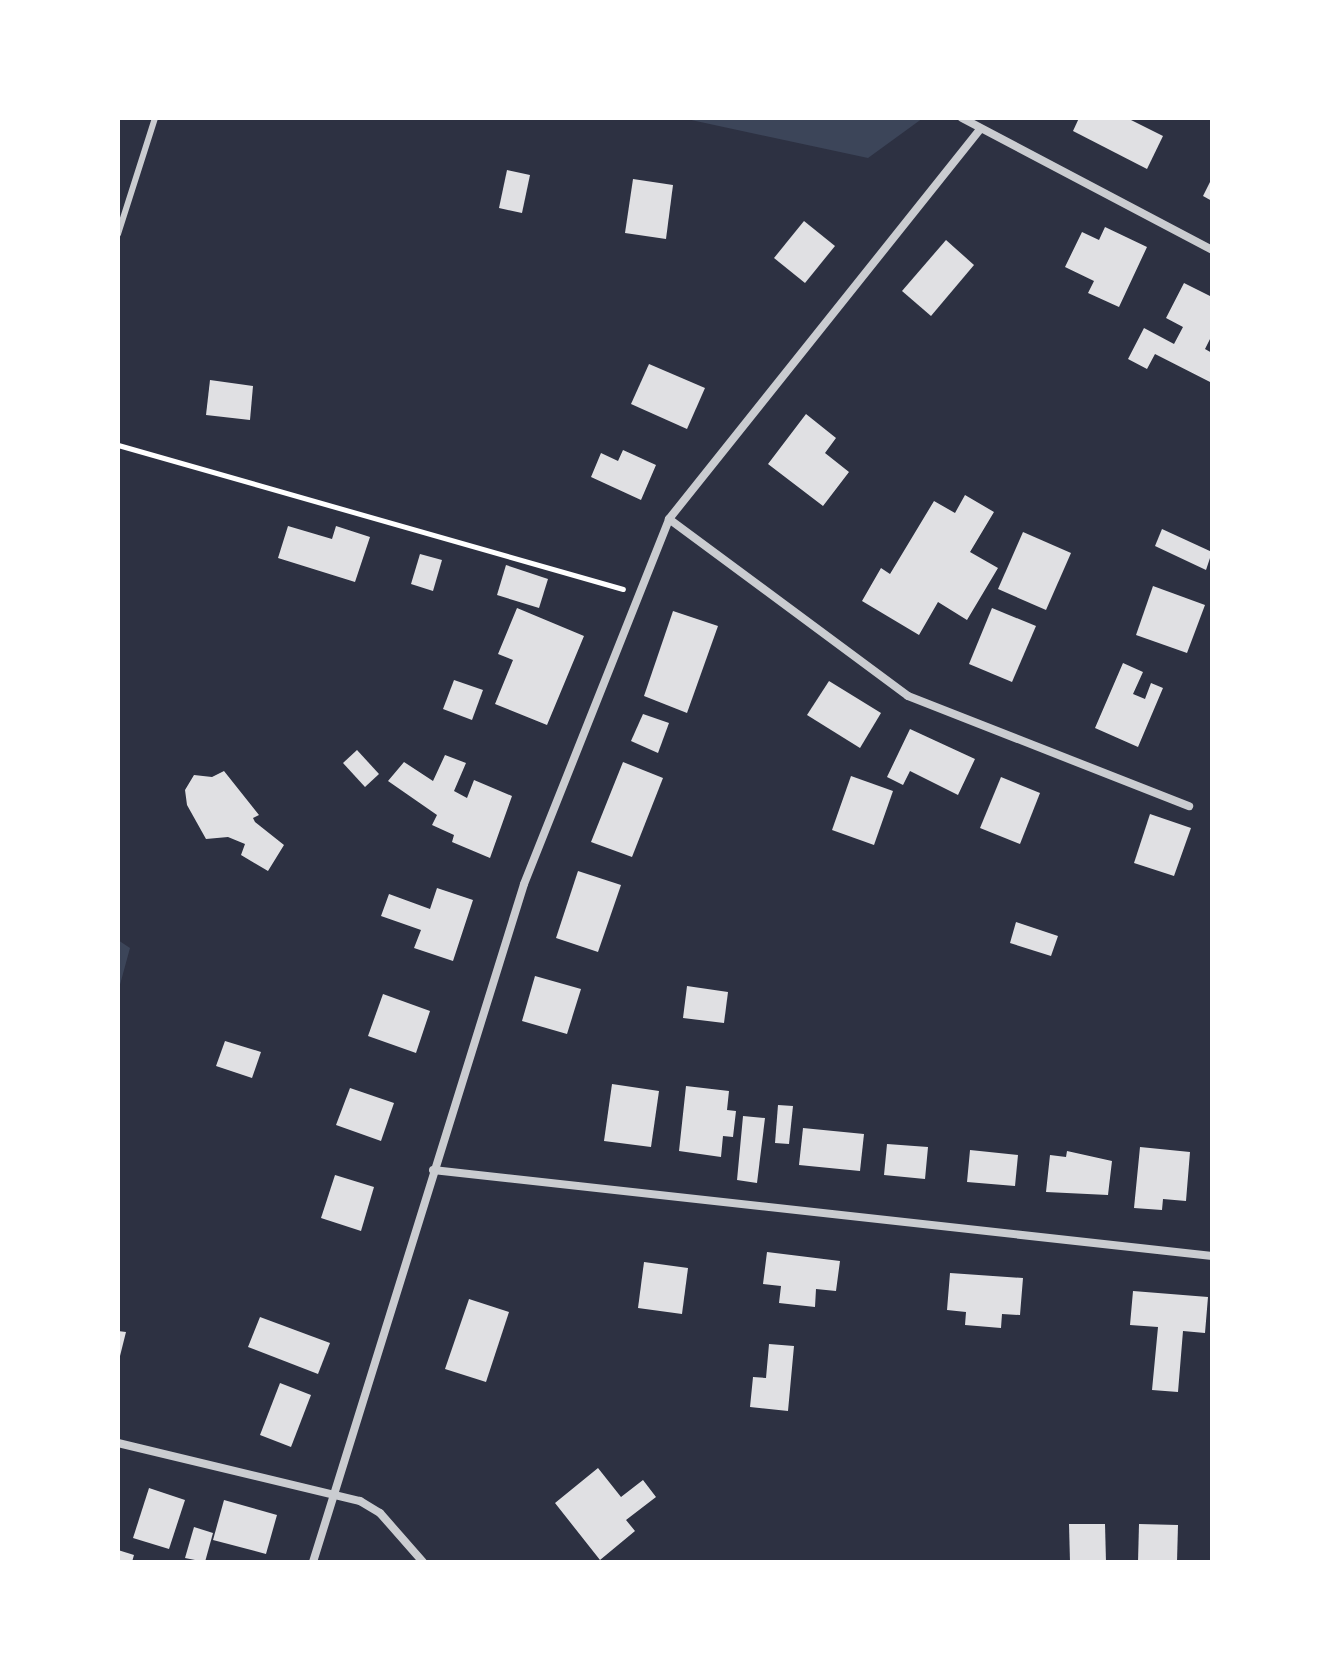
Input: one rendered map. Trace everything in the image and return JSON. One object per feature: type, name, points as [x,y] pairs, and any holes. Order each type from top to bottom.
[{"type":"street","points":[[962,118],[1212,250]]},
{"type":"street","points":[[313,1562],[524,884],[643,595],[669,519],[980,130]]},
{"type":"street","points":[[669,519],[908,696],[1189,806]]},
{"type":"street","points":[[433,1170],[1212,1256]]},
{"type":"street","points":[[118,1443],[332,1493],[380,1513],[423,1562]]},
{"type":"lane","points":[[118,234],[155,118]]},
{"type":"path","points":[[118,445],[643,595]]},
{"type":"shaded area","points":[[682,118],[923,118],[868,158]]},
{"type":"shaded area","points":[[118,940],[130,948],[118,992]]},
{"type":"building","points":[[1079,118],[1127,118],[1163,136],[1147,169],[1073,131]]},
{"type":"building","points":[[507,170],[530,175],[522,213],[499,208]]},
{"type":"building","points":[[1212,178],[1212,201],[1203,196]]},
{"type":"building","points":[[633,179],[673,185],[666,239],[625,233]]},
{"type":"building","points":[[804,221],[835,246],[805,283],[774,258]]},
{"type":"building","points":[[1105,227],[1147,247],[1119,307],[1088,293],[1094,281],[1065,267],[1082,232],[1099,240]]},
{"type":"building","points":[[946,240],[974,265],[931,316],[902,291]]},
{"type":"building","points":[[1184,283],[1212,297],[1212,335],[1205,349],[1212,353],[1212,383],[1155,354],[1147,369],[1128,359],[1144,328],[1174,344],[1183,327],[1166,318]]},
{"type":"building","points":[[649,364],[705,388],[687,429],[631,404]]},
{"type":"building","points":[[210,380],[253,386],[250,420],[206,415]]},
{"type":"building","points":[[806,414],[836,438],[825,453],[849,472],[823,506],[768,464]]},
{"type":"building","points":[[623,450],[656,465],[641,500],[591,477],[601,453],[618,461]]},
{"type":"building","points":[[965,495],[994,512],[970,552],[998,568],[967,620],[938,602],[919,635],[862,601],[881,568],[890,574],[934,501],[955,513]]},
{"type":"building","points":[[288,526],[332,539],[336,526],[370,537],[355,582],[278,558]]},
{"type":"building","points":[[1162,529],[1212,552],[1206,570],[1155,546]]},
{"type":"building","points":[[1023,532],[1071,553],[1046,610],[998,589]]},
{"type":"building","points":[[420,554],[442,560],[433,591],[411,584]]},
{"type":"building","points":[[506,565],[548,579],[539,608],[497,595]]},
{"type":"building","points":[[1153,586],[1205,605],[1187,653],[1136,635]]},
{"type":"building","points":[[517,608],[584,636],[547,725],[495,704],[513,660],[498,654]]},
{"type":"building","points":[[992,608],[1036,626],[1012,682],[969,664]]},
{"type":"building","points":[[673,611],[718,626],[687,713],[644,696]]},
{"type":"building","points":[[1123,663],[1143,672],[1133,694],[1145,699],[1151,683],[1163,688],[1138,747],[1095,728]]},
{"type":"building","points":[[454,680],[483,690],[472,720],[443,709]]},
{"type":"building","points":[[829,681],[881,713],[860,748],[807,715]]},
{"type":"building","points":[[643,714],[669,723],[658,753],[631,741]]},
{"type":"building","points":[[910,729],[975,759],[958,795],[910,771],[903,785],[887,777]]},
{"type":"building","points":[[357,750],[379,774],[365,787],[343,763]]},
{"type":"building","points":[[445,755],[466,763],[454,791],[467,798],[474,780],[512,796],[490,858],[452,842],[454,835],[432,825],[437,815],[388,781],[404,762],[433,781]]},
{"type":"building","points":[[623,762],[663,778],[632,857],[591,842]]},
{"type":"building","points":[[224,771],[259,815],[253,818],[255,822],[284,845],[268,871],[241,855],[245,844],[228,837],[206,839],[187,805],[185,790],[194,775],[212,777]]},
{"type":"building","points":[[851,776],[893,791],[874,845],[832,830]]},
{"type":"building","points":[[1001,777],[1040,793],[1020,844],[980,828]]},
{"type":"building","points":[[1150,814],[1191,828],[1174,876],[1134,863]]},
{"type":"building","points":[[578,871],[621,885],[598,952],[556,938]]},
{"type":"building","points":[[437,888],[473,900],[453,961],[414,948],[421,930],[381,916],[389,894],[430,909]]},
{"type":"building","points":[[1016,922],[1058,936],[1051,956],[1010,943]]},
{"type":"building","points":[[535,976],[581,989],[567,1034],[522,1021]]},
{"type":"building","points":[[687,986],[728,992],[724,1023],[683,1018]]},
{"type":"building","points":[[383,994],[430,1011],[416,1053],[368,1036]]},
{"type":"building","points":[[225,1041],[261,1052],[252,1078],[216,1066]]},
{"type":"building","points":[[612,1084],[659,1091],[651,1147],[604,1141]]},
{"type":"building","points":[[686,1086],[729,1091],[727,1110],[736,1111],[733,1137],[723,1136],[721,1157],[679,1151]]},
{"type":"building","points":[[350,1088],[394,1103],[381,1141],[336,1125]]},
{"type":"building","points":[[778,1105],[793,1106],[789,1144],[775,1143]]},
{"type":"building","points":[[743,1116],[765,1118],[757,1183],[737,1180]]},
{"type":"building","points":[[803,1128],[864,1134],[860,1171],[799,1165]]},
{"type":"building","points":[[887,1144],[928,1147],[925,1179],[884,1175]]},
{"type":"building","points":[[1140,1147],[1190,1152],[1186,1201],[1163,1199],[1162,1210],[1134,1208]]},
{"type":"building","points":[[970,1150],[1018,1155],[1015,1186],[967,1182]]},
{"type":"building","points":[[1067,1151],[1112,1161],[1108,1195],[1046,1192],[1050,1155],[1066,1157]]},
{"type":"building","points":[[335,1175],[374,1187],[361,1231],[321,1218]]},
{"type":"building","points":[[767,1252],[840,1261],[836,1291],[816,1289],[815,1307],[779,1303],[781,1286],[763,1284]]},
{"type":"building","points":[[644,1262],[688,1268],[682,1314],[638,1308]]},
{"type":"building","points":[[950,1273],[1023,1278],[1020,1315],[1002,1314],[1001,1328],[965,1325],[966,1312],[947,1310]]},
{"type":"building","points":[[1133,1291],[1208,1297],[1205,1333],[1183,1331],[1178,1392],[1152,1390],[1158,1327],[1130,1325]]},
{"type":"building","points":[[469,1299],[509,1312],[486,1382],[445,1369]]},
{"type":"building","points":[[260,1317],[330,1343],[318,1374],[248,1347]]},
{"type":"building","points":[[118,1331],[126,1332],[119,1360],[118,1360]]},
{"type":"building","points":[[769,1344],[794,1346],[788,1411],[750,1407],[753,1377],[766,1378]]},
{"type":"building","points":[[280,1383],[311,1395],[291,1447],[260,1435]]},
{"type":"building","points":[[598,1468],[621,1497],[643,1480],[656,1497],[626,1520],[635,1531],[600,1560],[555,1503]]},
{"type":"building","points":[[149,1488],[185,1500],[169,1549],[133,1538]]},
{"type":"building","points":[[224,1500],[277,1515],[266,1554],[213,1540]]},
{"type":"building","points":[[1069,1524],[1105,1524],[1106,1562],[1070,1562]]},
{"type":"building","points":[[1139,1524],[1178,1525],[1177,1562],[1138,1562]]},
{"type":"building","points":[[194,1527],[213,1533],[205,1562],[185,1558]]},
{"type":"building","points":[[118,1550],[134,1555],[132,1562],[118,1562]]}]
